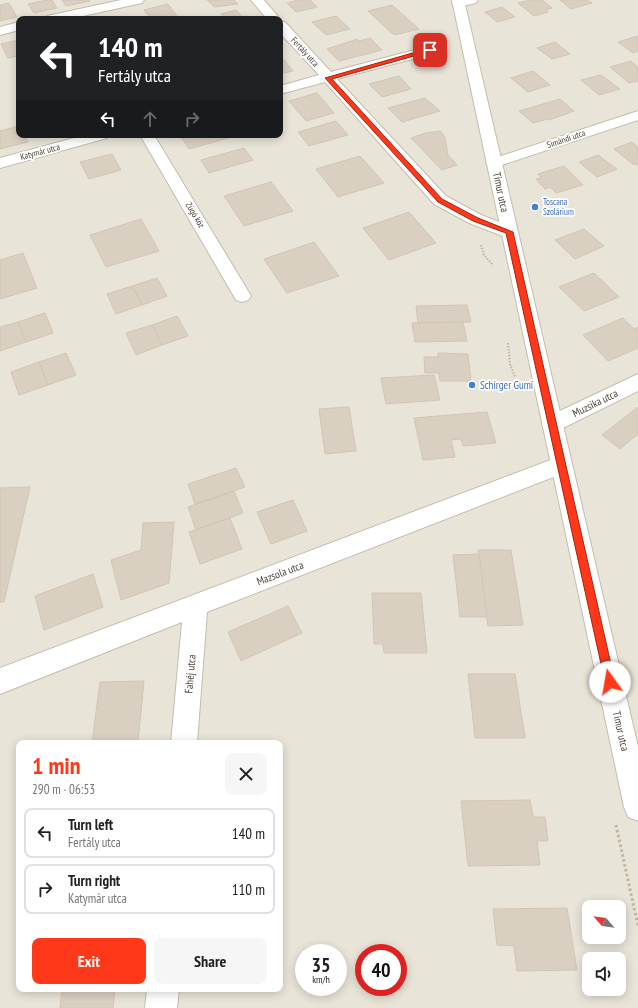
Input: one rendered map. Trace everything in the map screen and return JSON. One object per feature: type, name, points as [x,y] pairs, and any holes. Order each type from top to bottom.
[{"type":"street","points":[[66,16],[138,0]]},
{"type":"street","points":[[257,0],[271,16]]},
{"type":"street","name":"Timur utca","points":[[463,1],[494,163],[638,806]]},
{"type":"street","points":[[0,31],[16,27]]},
{"type":"street","name":"Fertály utca","points":[[283,28],[440,200],[475,219],[509,232]]},
{"type":"street","points":[[283,89],[430,50]]},
{"type":"street","name":"Simándi utca","points":[[494,163],[638,115]]},
{"type":"street","name":"Katymár utca","points":[[0,162],[91,138]]},
{"type":"street","name":"Zúgó köz","points":[[149,138],[242,296]]},
{"type":"street","name":"Muzsika utca","points":[[552,424],[638,382]]},
{"type":"street","name":"Mazsola utca","points":[[0,681],[561,465]]},
{"type":"street","name":"Fahéj utca","points":[[184,740],[196,606]]},
{"type":"street","points":[[161,1008],[163,992]]},
{"type":"shaded area","points":[[0,0],[638,0],[638,1008],[0,1008]]},
{"type":"building","points":[[52,0],[57,8],[34,13],[28,4]]},
{"type":"building","points":[[62,0],[89,0],[90,1],[66,6]]},
{"type":"building","points":[[207,0],[234,0],[238,4],[214,7]]},
{"type":"building","points":[[298,0],[310,0],[317,7],[296,12],[287,3]]},
{"type":"building","points":[[530,0],[542,0],[552,8],[545,10],[548,12],[534,16],[518,3]]},
{"type":"building","points":[[560,0],[587,0],[592,3],[571,9]]},
{"type":"building","points":[[9,3],[16,17],[0,21],[0,5]]},
{"type":"building","points":[[168,4],[177,16],[149,16],[144,10]]},
{"type":"building","points":[[392,5],[419,29],[394,35],[368,11]]},
{"type":"building","points":[[502,7],[515,17],[497,22],[485,12]]},
{"type":"building","points":[[236,10],[241,16],[223,16],[221,14]]},
{"type":"building","points":[[336,16],[350,29],[326,35],[312,22]]},
{"type":"building","points":[[638,36],[638,51],[633,53],[618,42]]},
{"type":"building","points":[[370,38],[382,50],[339,61],[327,49],[357,39],[359,41]]},
{"type":"building","points":[[16,41],[16,57],[8,58],[1,44]]},
{"type":"building","points":[[555,42],[570,54],[552,59],[537,48]]},
{"type":"building","points":[[283,59],[293,71],[283,73]]},
{"type":"building","points":[[631,61],[638,67],[638,82],[636,81],[629,83],[610,67]]},
{"type":"building","points":[[533,71],[550,85],[528,92],[511,78]]},
{"type":"building","points":[[601,75],[620,89],[599,95],[581,80]]},
{"type":"building","points":[[399,76],[411,89],[382,97],[369,84]]},
{"type":"building","points":[[317,93],[334,113],[306,121],[289,101]]},
{"type":"building","points":[[425,98],[440,111],[402,122],[388,108]]},
{"type":"building","points":[[560,99],[574,111],[549,120],[533,123],[519,111]]},
{"type":"building","points":[[336,121],[348,135],[309,146],[298,132]]},
{"type":"building","points":[[16,127],[16,138],[26,138],[28,142],[0,149],[0,131]]},
{"type":"building","points":[[441,131],[445,138],[448,155],[457,165],[442,170],[411,138],[426,133]]},
{"type":"building","points":[[182,138],[228,138],[189,149]]},
{"type":"building","points":[[632,142],[638,147],[638,164],[634,165],[614,149]]},
{"type":"building","points":[[244,148],[253,160],[209,173],[201,160]]},
{"type":"building","points":[[112,154],[121,170],[89,179],[80,162]]},
{"type":"building","points":[[598,155],[617,169],[597,177],[579,162]]},
{"type":"building","points":[[360,156],[384,183],[338,197],[316,169]]},
{"type":"building","points":[[564,166],[583,185],[556,193],[550,187],[545,189],[536,179],[541,178],[538,174]]},
{"type":"building","points":[[271,182],[293,211],[244,226],[224,196]]},
{"type":"building","points":[[409,212],[436,243],[389,260],[363,228]]},
{"type":"building","points":[[141,219],[159,251],[106,267],[90,235]]},
{"type":"building","points":[[584,229],[604,246],[575,259],[555,240]]},
{"type":"building","points":[[314,242],[339,276],[287,293],[264,259]]},
{"type":"building","points":[[23,253],[37,288],[0,299],[0,260]]},
{"type":"building","points":[[594,273],[619,297],[584,311],[559,287]]},
{"type":"building","points":[[157,278],[167,296],[142,305],[132,286]]},
{"type":"building","points":[[132,286],[142,305],[116,314],[107,294]]},
{"type":"building","points":[[467,305],[471,322],[418,323],[416,306]]},
{"type":"building","points":[[45,313],[53,333],[26,342],[18,322]]},
{"type":"building","points":[[177,316],[188,336],[162,345],[152,325]]},
{"type":"building","points":[[623,318],[634,329],[638,327],[638,348],[608,361],[583,335]]},
{"type":"building","points":[[18,322],[26,342],[0,351],[0,327]]},
{"type":"building","points":[[463,322],[467,341],[415,342],[412,323]]},
{"type":"building","points":[[152,325],[162,345],[136,355],[126,333]]},
{"type":"building","points":[[66,353],[76,375],[48,385],[39,362]]},
{"type":"building","points":[[438,353],[468,354],[471,381],[440,381],[439,373],[425,373],[424,357],[438,357]]},
{"type":"building","points":[[39,362],[48,385],[19,395],[11,372]]},
{"type":"building","points":[[434,375],[440,400],[386,404],[381,378]]},
{"type":"building","points":[[349,407],[356,451],[325,454],[319,409]]},
{"type":"building","points":[[638,407],[638,434],[620,449],[602,435]]},
{"type":"building","points":[[487,412],[496,443],[463,446],[461,439],[451,440],[455,457],[423,460],[414,418]]},
{"type":"building","points":[[236,468],[245,487],[195,504],[188,484]]},
{"type":"building","points":[[30,487],[4,602],[0,602],[0,488]]},
{"type":"building","points":[[234,491],[243,513],[196,530],[188,507]]},
{"type":"building","points":[[293,500],[307,531],[271,544],[257,512]]},
{"type":"building","points":[[230,518],[242,549],[200,564],[189,532]]},
{"type":"building","points":[[174,522],[169,583],[121,600],[111,560],[141,550],[143,523]]},
{"type":"building","points":[[478,550],[511,550],[523,625],[488,626]]},
{"type":"building","points":[[479,554],[487,617],[460,617],[453,555]]},
{"type":"building","points":[[93,574],[103,607],[44,630],[35,596]]},
{"type":"building","points":[[372,593],[421,593],[427,653],[384,653],[383,644],[374,644]]},
{"type":"building","points":[[288,606],[302,633],[241,661],[228,632]]},
{"type":"building","points":[[468,674],[515,674],[525,738],[475,738]]},
{"type":"building","points":[[144,681],[138,740],[92,740],[100,682]]},
{"type":"building","points":[[530,800],[533,817],[545,817],[548,841],[537,841],[540,865],[468,866],[461,801]]},
{"type":"building","points":[[567,908],[577,970],[517,971],[514,946],[497,945],[493,909]]},
{"type":"building","points":[[62,992],[115,992],[113,1008],[60,1008]]},
{"type":"place","name":"Toscana Szolárium","points":[[535,207]]},
{"type":"place","name":"Schirger Gumi","points":[[472,385]]},
{"type":"route","points":[[430,50],[328,78],[440,200],[475,219],[509,232],[610,682]]}]
